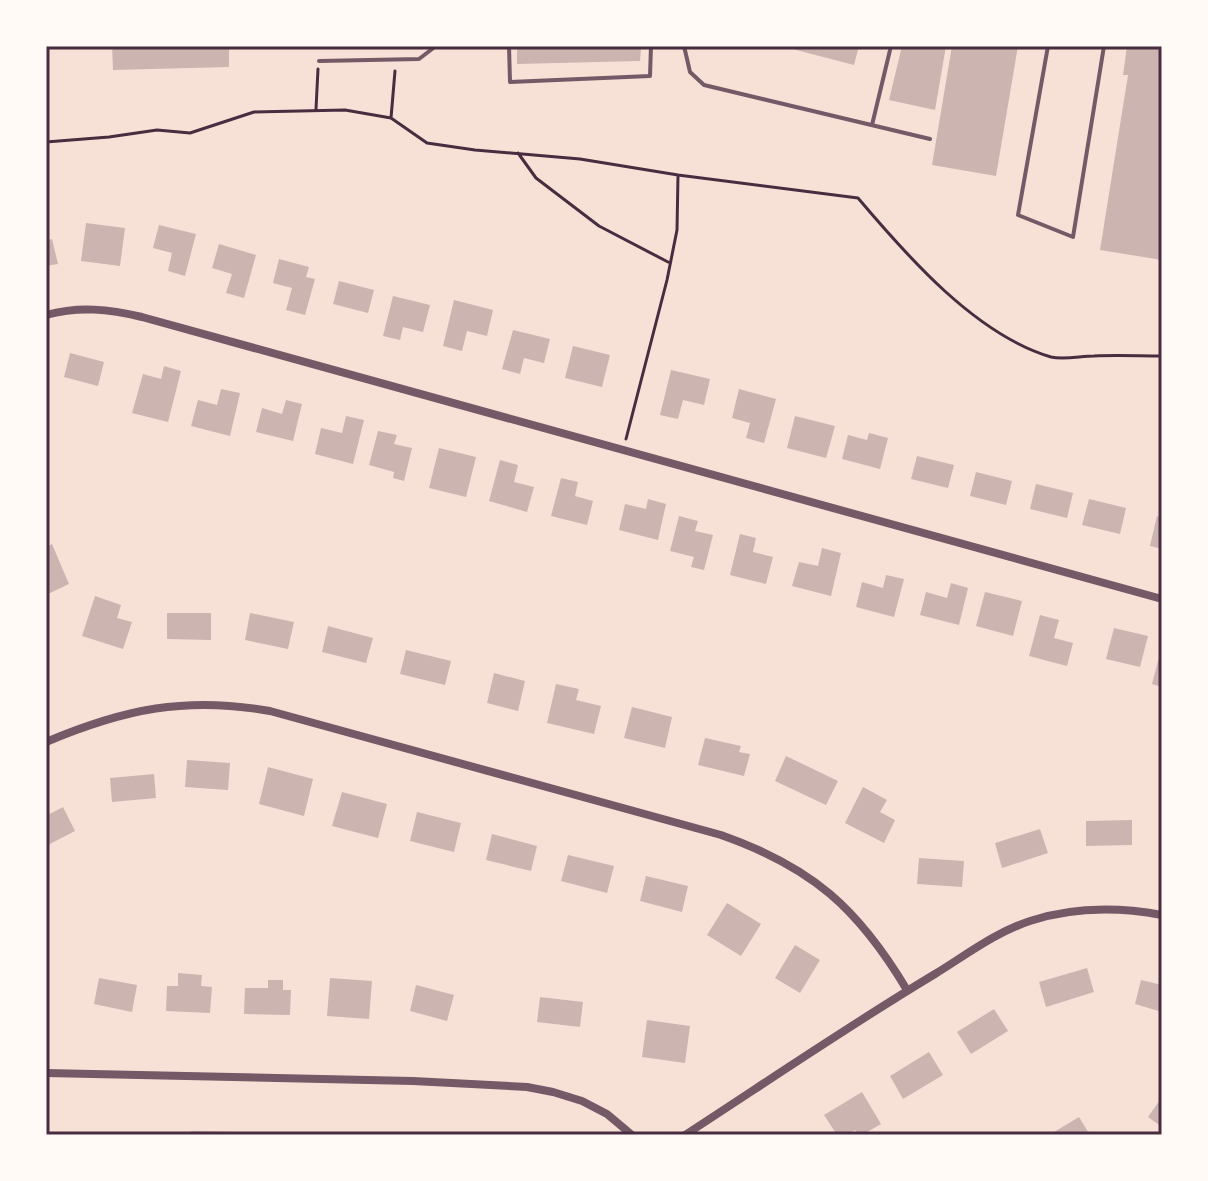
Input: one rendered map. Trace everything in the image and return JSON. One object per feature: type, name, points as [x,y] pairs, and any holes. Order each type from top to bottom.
[{"type":"street","points":[[46,315],[78,309],[113,310],[1162,599]]},
{"type":"street","points":[[46,742],[107,719],[150,708],[197,704],[244,707],[270,711],[721,835],[778,858],[826,889],[879,947],[907,990]]},
{"type":"street","points":[[685,1135],[907,990],[1002,933],[1032,920],[1064,912],[1096,909],[1162,915]]},
{"type":"street","points":[[46,1073],[413,1081],[527,1087],[582,1101],[607,1114],[632,1135]]},
{"type":"lane","points":[[319,61],[419,59],[436,46]]},
{"type":"lane","points":[[509,46],[510,82],[650,76],[651,46]]},
{"type":"lane","points":[[684,46],[690,72],[704,85],[930,139]]},
{"type":"lane","points":[[872,125],[891,46]]},
{"type":"lane","points":[[1048,46],[1018,215],[1073,237],[1104,46]]},
{"type":"path","points":[[391,118],[396,59]]},
{"type":"path","points":[[316,110],[319,61]]},
{"type":"path","points":[[46,142],[157,130],[190,133],[254,112],[345,110],[391,118],[427,143],[580,159],[858,198],[940,286],[1003,337],[1054,358],[1162,356]]},
{"type":"path","points":[[518,153],[536,178],[599,226],[670,263]]},
{"type":"path","points":[[623,450],[677,230],[678,175]]},
{"type":"building","points":[[112,46],[229,46],[229,67],[113,70]]},
{"type":"building","points":[[517,46],[633,46],[633,49],[641,49],[640,61],[517,64]]},
{"type":"building","points":[[781,46],[859,46],[854,65]]},
{"type":"building","points":[[902,46],[946,46],[935,110],[889,100]]},
{"type":"building","points":[[952,46],[1018,46],[996,176],[932,165]]},
{"type":"building","points":[[1127,46],[1162,47],[1162,260],[1100,250],[1128,75],[1123,75]]},
{"type":"building","points":[[86,223],[125,228],[120,266],[81,261]]},
{"type":"building","points":[[159,225],[196,234],[185,276],[168,271],[172,253],[153,248]]},
{"type":"building","points":[[52,239],[58,264],[46,266],[46,241]]},
{"type":"building","points":[[219,244],[256,255],[244,298],[226,293],[232,274],[212,268]]},
{"type":"building","points":[[279,259],[309,267],[306,277],[315,279],[305,315],[286,310],[292,288],[273,283]]},
{"type":"building","points":[[339,281],[374,290],[368,313],[333,304]]},
{"type":"building","points":[[393,296],[430,305],[423,332],[403,327],[400,340],[383,336]]},
{"type":"building","points":[[454,300],[493,310],[487,336],[467,331],[462,351],[443,346]]},
{"type":"building","points":[[513,330],[550,339],[544,363],[524,358],[520,374],[502,369]]},
{"type":"building","points":[[573,346],[610,355],[602,387],[565,378]]},
{"type":"building","points":[[70,353],[104,362],[98,386],[64,377]]},
{"type":"building","points":[[164,366],[181,371],[168,422],[132,413],[143,374],[161,379]]},
{"type":"building","points":[[671,370],[710,379],[704,405],[683,400],[678,419],[660,415]]},
{"type":"building","points":[[221,389],[240,393],[230,436],[191,426],[198,400],[217,405]]},
{"type":"building","points":[[739,389],[776,399],[764,443],[746,438],[750,423],[732,418]]},
{"type":"building","points":[[286,400],[302,404],[293,441],[256,432],[262,408],[282,414]]},
{"type":"building","points":[[346,416],[364,420],[353,464],[315,454],[321,428],[342,433]]},
{"type":"building","points":[[795,416],[835,426],[826,458],[787,448]]},
{"type":"building","points":[[378,431],[397,435],[394,444],[412,448],[404,481],[393,478],[394,472],[369,465]]},
{"type":"building","points":[[869,433],[888,438],[880,469],[842,459],[848,435],[867,440]]},
{"type":"building","points":[[439,448],[476,457],[466,497],[429,488]]},
{"type":"building","points":[[917,456],[954,465],[948,488],[911,479]]},
{"type":"building","points":[[500,460],[518,465],[514,482],[534,487],[527,512],[489,501]]},
{"type":"building","points":[[976,472],[1012,481],[1006,505],[970,496]]},
{"type":"building","points":[[561,478],[578,482],[575,496],[593,501],[587,525],[551,516]]},
{"type":"building","points":[[1036,484],[1073,493],[1067,518],[1030,509]]},
{"type":"building","points":[[648,499],[666,504],[658,540],[619,530],[625,504],[646,509]]},
{"type":"building","points":[[1089,499],[1126,508],[1120,534],[1082,525]]},
{"type":"building","points":[[679,516],[698,521],[695,531],[713,535],[704,570],[691,567],[694,557],[670,551]]},
{"type":"building","points":[[1157,516],[1162,518],[1162,549],[1150,546]]},
{"type":"building","points":[[740,534],[756,538],[753,552],[773,557],[766,584],[730,575]]},
{"type":"building","points":[[52,544],[69,584],[46,595],[46,547]]},
{"type":"building","points":[[822,548],[841,553],[831,596],[792,586],[799,562],[818,566]]},
{"type":"building","points":[[886,575],[904,579],[894,617],[856,607],[862,582],[883,588]]},
{"type":"building","points":[[951,583],[968,588],[959,625],[920,615],[926,592],[947,598]]},
{"type":"building","points":[[985,592],[1022,601],[1013,636],[976,626]]},
{"type":"building","points":[[95,596],[121,605],[117,618],[132,622],[123,649],[82,636]]},
{"type":"building","points":[[167,613],[211,613],[211,640],[167,639]]},
{"type":"building","points":[[250,613],[294,622],[288,649],[245,640]]},
{"type":"building","points":[[1040,615],[1059,620],[1054,638],[1073,643],[1067,666],[1029,656]]},
{"type":"building","points":[[328,626],[373,638],[366,663],[322,652]]},
{"type":"building","points":[[1114,628],[1148,636],[1140,667],[1106,659]]},
{"type":"building","points":[[406,650],[451,661],[445,685],[400,674]]},
{"type":"building","points":[[1162,650],[1162,687],[1152,684]]},
{"type":"building","points":[[494,673],[525,681],[518,711],[487,703]]},
{"type":"building","points":[[556,684],[579,689],[576,700],[601,706],[594,734],[547,723]]},
{"type":"building","points":[[632,707],[672,717],[665,748],[624,738]]},
{"type":"building","points":[[705,738],[741,746],[739,752],[750,754],[744,776],[698,765]]},
{"type":"building","points":[[786,756],[838,781],[826,805],[775,781]]},
{"type":"building","points":[[187,760],[230,763],[228,790],[185,787]]},
{"type":"building","points":[[268,767],[313,779],[304,816],[259,804]]},
{"type":"building","points":[[154,774],[156,798],[112,802],[110,778]]},
{"type":"building","points":[[863,787],[887,800],[880,812],[895,820],[884,843],[845,823]]},
{"type":"building","points":[[342,792],[387,804],[378,838],[332,826]]},
{"type":"building","points":[[63,807],[75,831],[46,846],[46,816]]},
{"type":"building","points":[[417,812],[461,823],[454,852],[410,841]]},
{"type":"building","points":[[1132,820],[1132,845],[1086,846],[1086,821]]},
{"type":"building","points":[[1040,829],[1048,853],[1002,868],[995,843]]},
{"type":"building","points":[[492,834],[537,846],[531,871],[486,860]]},
{"type":"building","points":[[568,855],[614,866],[607,893],[561,881]]},
{"type":"building","points":[[919,858],[964,861],[962,887],[917,884]]},
{"type":"building","points":[[646,876],[688,886],[682,912],[640,901]]},
{"type":"building","points":[[727,903],[761,924],[741,956],[707,935]]},
{"type":"building","points":[[795,945],[820,960],[800,993],[775,978]]},
{"type":"building","points":[[1087,968],[1094,992],[1046,1007],[1039,982]]},
{"type":"building","points":[[178,973],[202,975],[201,986],[212,987],[210,1013],[166,1011],[167,986],[178,986]]},
{"type":"building","points":[[99,978],[137,985],[132,1012],[94,1004]]},
{"type":"building","points":[[330,978],[372,981],[369,1019],[327,1016]]},
{"type":"building","points":[[268,980],[283,980],[283,990],[291,990],[290,1015],[244,1014],[245,988],[268,988]]},
{"type":"building","points":[[1141,980],[1162,985],[1162,1012],[1135,1004]]},
{"type":"building","points":[[416,985],[454,995],[447,1021],[410,1011]]},
{"type":"building","points":[[540,997],[583,1002],[580,1027],[537,1022]]},
{"type":"building","points":[[994,1009],[1008,1031],[971,1054],[957,1032]]},
{"type":"building","points":[[647,1020],[690,1026],[685,1063],[642,1057]]},
{"type":"building","points":[[929,1052],[943,1075],[903,1099],[890,1076]]},
{"type":"building","points":[[862,1092],[881,1124],[862,1135],[855,1130],[846,1135],[837,1135],[824,1115]]},
{"type":"building","points":[[1162,1097],[1162,1127],[1148,1117]]},
{"type":"building","points":[[1079,1117],[1090,1135],[1049,1135]]},
{"type":"building","points":[[191,1131],[231,1132],[231,1135],[191,1135]]}]
